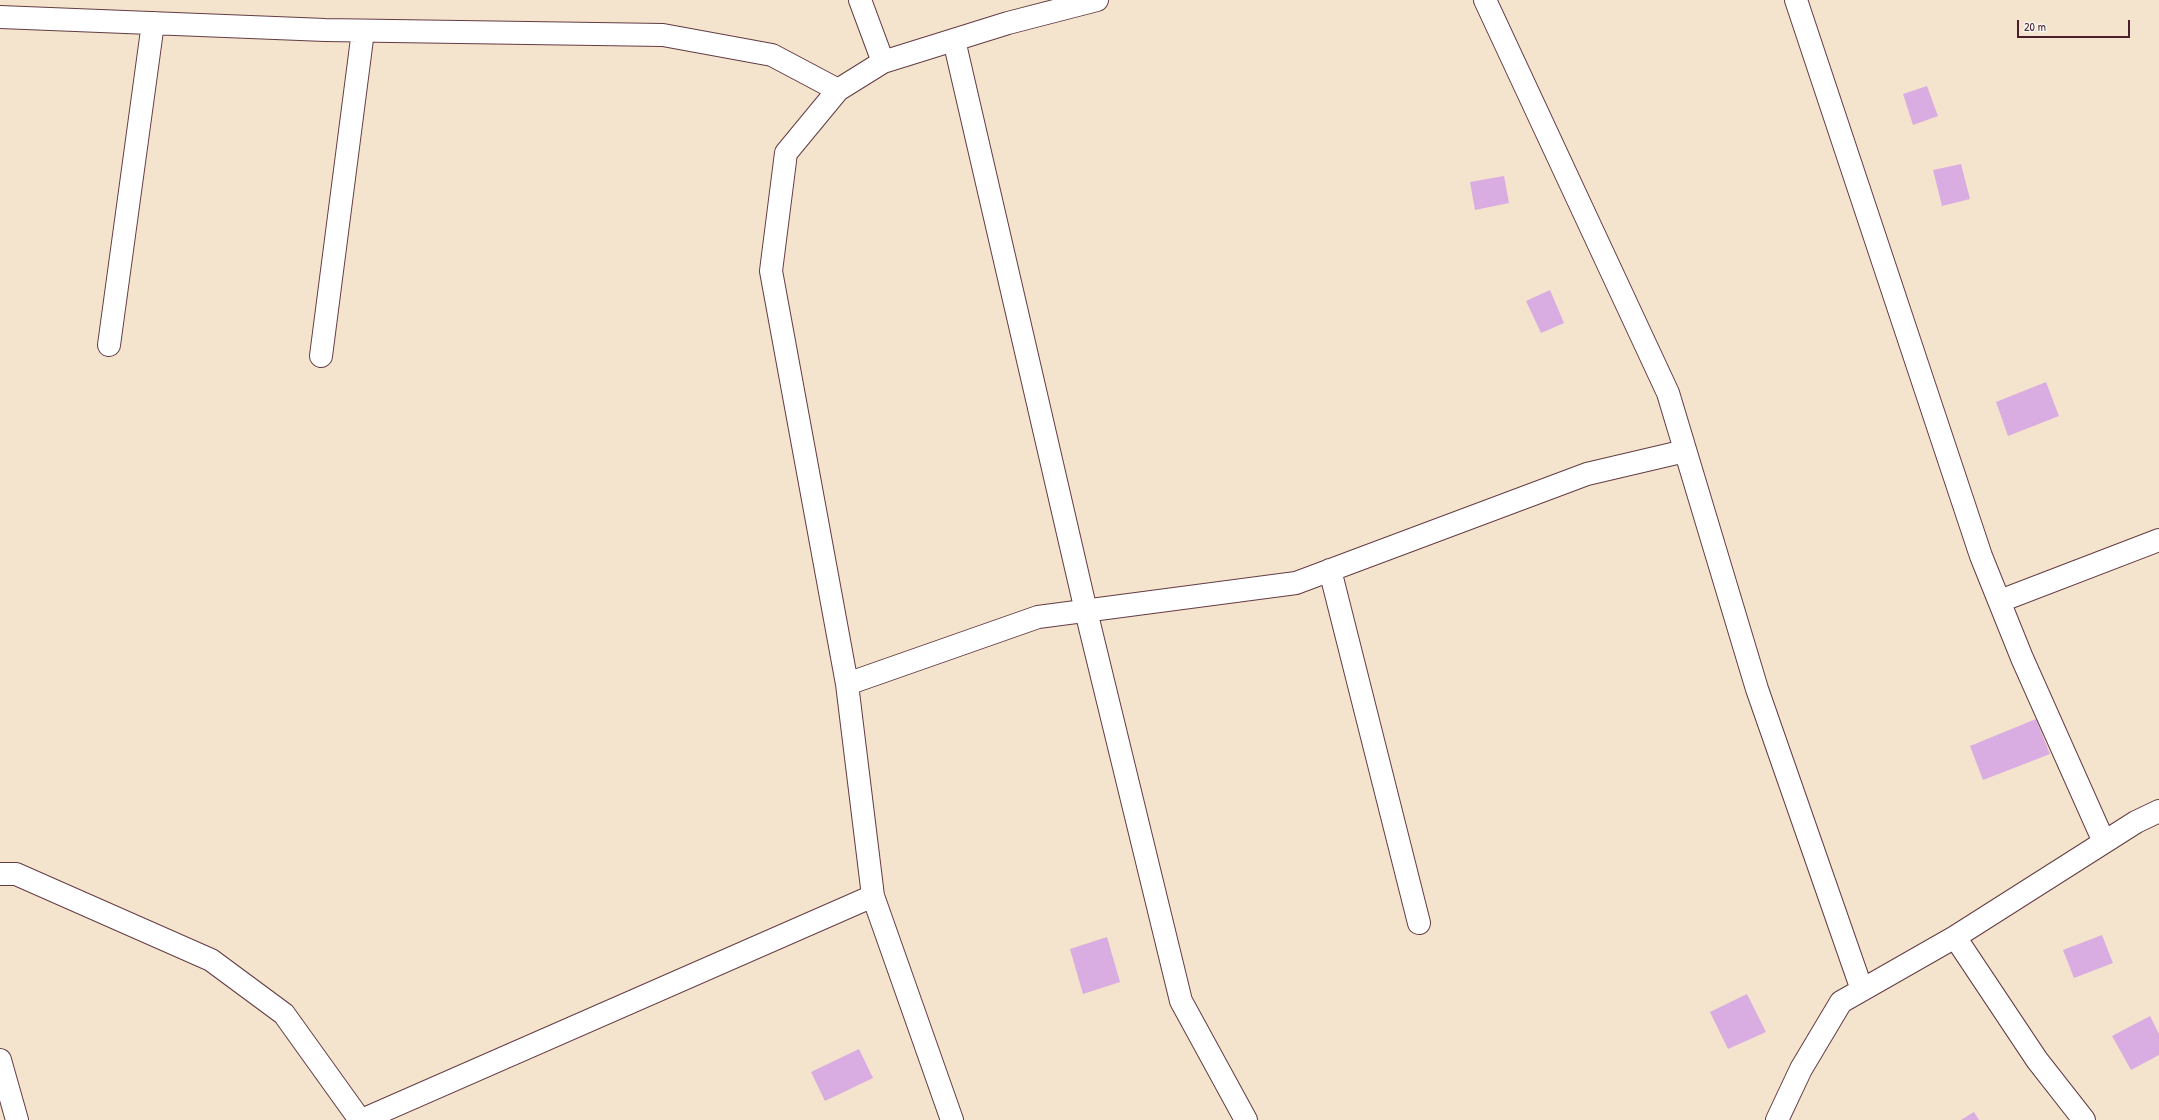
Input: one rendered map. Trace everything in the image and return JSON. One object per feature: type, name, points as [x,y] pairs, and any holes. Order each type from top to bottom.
[{"type":"street","points":[[860,0],[883,62]]},
{"type":"street","points":[[952,1120],[873,896],[847,684],[770,271],[786,153],[838,90],[883,62],[1008,23],[1097,0]]},
{"type":"street","points":[[1485,0],[1668,393],[1757,690],[1862,990]]},
{"type":"street","points":[[1796,0],[1981,556],[2022,658],[2104,842]]},
{"type":"street","points":[[0,17],[363,31],[663,35],[772,55],[838,90]]},
{"type":"street","points":[[108,345],[154,23]]},
{"type":"street","points":[[321,356],[363,31]]},
{"type":"street","points":[[954,40],[1086,611],[1181,1001],[1246,1120]]},
{"type":"street","points":[[847,684],[1038,617],[1296,583],[1587,474],[1685,451]]},
{"type":"street","points":[[2000,601],[2159,540]]},
{"type":"street","points":[[1330,570],[1419,923]]},
{"type":"street","points":[[1776,1120],[1801,1069],[1841,1002],[1955,937],[2136,822],[2159,811]]},
{"type":"street","points":[[0,874],[16,874],[211,960],[284,1014],[361,1120],[873,896]]},
{"type":"street","points":[[1955,937],[2037,1060],[2084,1120]]},
{"type":"street","points":[[0,1060],[17,1120]]},
{"type":"building","points":[[1927,86],[1938,116],[1913,125],[1903,94]]},
{"type":"building","points":[[1961,164],[1970,199],[1942,206],[1933,170]]},
{"type":"building","points":[[1504,176],[1509,203],[1475,210],[1470,182]]},
{"type":"building","points":[[1550,290],[1564,323],[1541,333],[1526,301]]},
{"type":"building","points":[[2046,382],[2059,416],[2008,436],[1996,402]]},
{"type":"building","points":[[2036,719],[2050,754],[1983,780],[1970,746]]},
{"type":"building","points":[[2102,935],[2113,963],[2074,978],[2063,950]]},
{"type":"building","points":[[1107,937],[1120,982],[1083,994],[1070,949]]},
{"type":"building","points":[[1747,994],[1766,1032],[1728,1049],[1710,1012]]},
{"type":"building","points":[[2150,1016],[2159,1034],[2159,1055],[2131,1070],[2112,1036]]},
{"type":"building","points":[[859,1049],[873,1078],[825,1101],[811,1072]]},
{"type":"building","points":[[1974,1112],[1979,1120],[1961,1120]]}]
